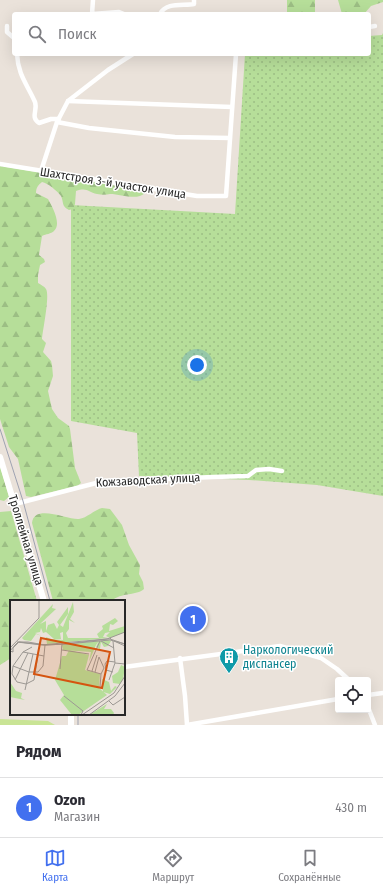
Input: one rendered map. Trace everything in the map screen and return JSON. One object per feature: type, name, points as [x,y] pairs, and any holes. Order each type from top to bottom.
[{"type":"street","points":[[92,0],[92,12]]},
{"type":"street","points":[[161,12],[167,6],[194,4],[194,0]]},
{"type":"street","points":[[7,26],[7,32],[12,36]]},
{"type":"street","points":[[371,27],[375,26]]},
{"type":"street","points":[[17,56],[23,79],[35,105],[34,116],[39,123],[51,119],[89,128],[175,137],[230,138],[236,56]]},
{"type":"street","points":[[41,171],[58,121],[68,101],[108,70],[130,56]]},
{"type":"street","points":[[68,101],[232,107]]},
{"type":"street","name":"Шахтстроя 3-й участок улица","points":[[0,164],[197,196],[226,196],[230,138]]},
{"type":"street","name":"Троллейная улица","points":[[0,457],[44,600]]},
{"type":"street","name":"Кожзаводская улица","points":[[15,504],[95,483],[248,476],[256,470],[270,469],[282,471]]},
{"type":"street","points":[[125,667],[180,658],[280,646],[321,658],[346,677]]},
{"type":"street","points":[[180,658],[187,725],[335,700]]},
{"type":"street","points":[[371,695],[383,693]]},
{"type":"street","points":[[370,713],[375,725]]},
{"type":"green space","points":[[287,0],[315,0],[315,12],[287,12]]},
{"type":"green space","points":[[338,0],[383,0],[383,2],[371,6],[366,12],[341,12]]},
{"type":"green space","points":[[383,33],[383,496],[317,485],[249,480],[139,476],[137,433],[71,421],[71,205],[235,214],[245,56],[371,56],[371,36],[382,35]]},
{"type":"green space","points":[[0,166],[144,191],[145,193],[138,197],[133,197],[114,194],[101,195],[80,190],[76,191],[73,209],[69,210],[64,205],[61,196],[55,190],[42,182],[38,185],[36,193],[48,199],[57,220],[56,228],[53,232],[42,236],[39,255],[45,262],[40,265],[38,283],[46,289],[47,292],[47,305],[42,339],[46,343],[43,352],[51,361],[53,376],[48,391],[52,409],[58,418],[69,426],[75,468],[81,483],[77,486],[31,497],[26,496],[18,459],[9,447],[0,419]]},
{"type":"green space","points":[[0,466],[9,497],[4,501],[0,500]]},
{"type":"green space","points":[[102,508],[110,509],[122,525],[129,545],[140,565],[139,574],[143,582],[144,589],[137,593],[120,596],[112,600],[53,600],[32,523],[34,517],[45,513],[79,519]]},
{"type":"green space","points":[[11,511],[37,600],[10,600],[10,659],[0,665],[0,512]]},
{"type":"green space","points":[[0,719],[48,721],[55,725],[0,725]]},
{"type":"tram line","points":[[0,429],[23,501],[50,600]]},
{"type":"tram line","points":[[78,715],[78,725]]},
{"type":"place","name":"Ozon","points":[[193,619]]},
{"type":"place","name":"Наркологический диспансер","points":[[229,674]]}]
